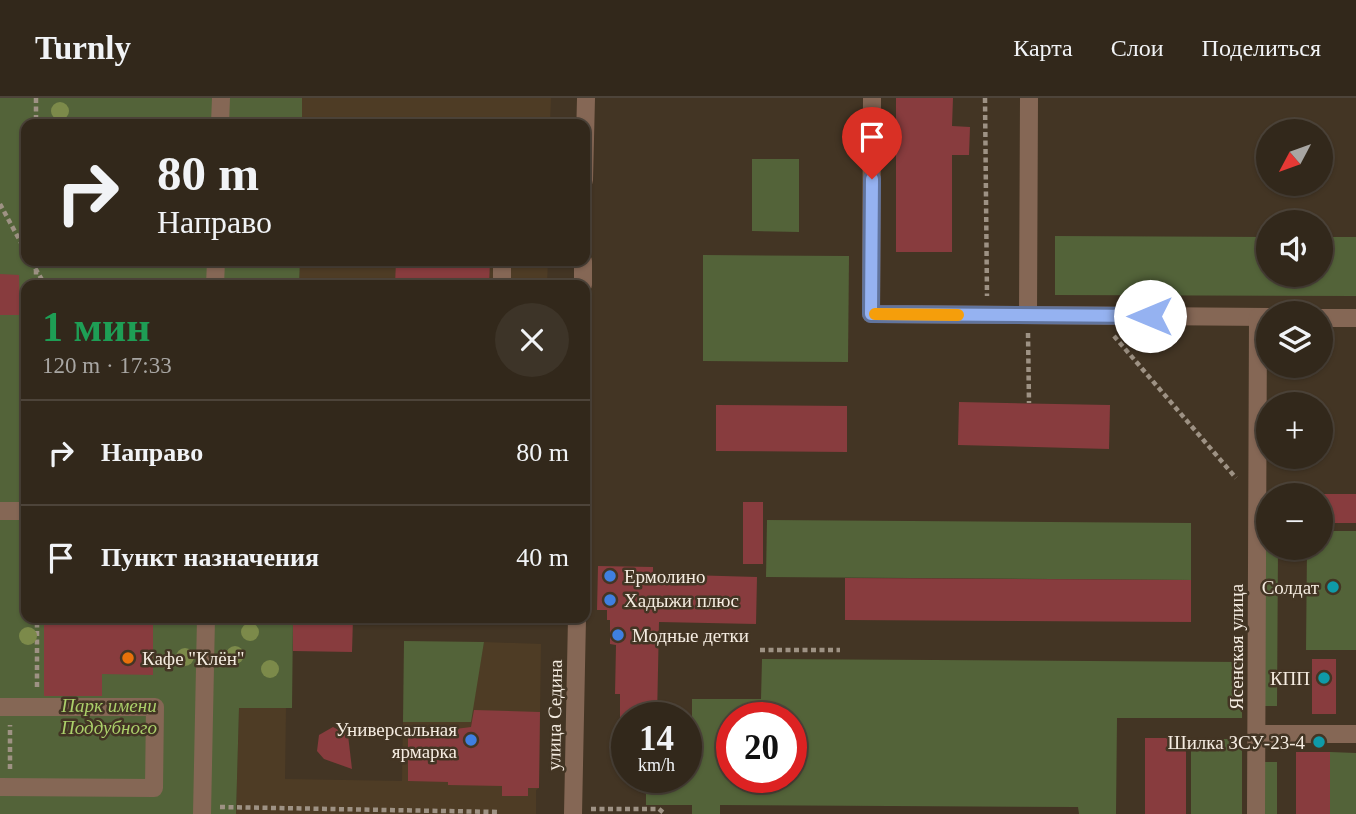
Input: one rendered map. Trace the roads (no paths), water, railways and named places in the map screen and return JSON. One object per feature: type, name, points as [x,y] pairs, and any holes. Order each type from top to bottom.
[{"type":"street","points":[[220,98],[220,119]]},
{"type":"street","points":[[586,98],[586,119]]},
{"type":"street","points":[[872,98],[871,314],[1256,317]]},
{"type":"street","points":[[1028,315],[1029,98]]},
{"type":"street","points":[[1333,317],[1356,318]]},
{"type":"street","name":"Ясенская улица","points":[[1256,814],[1257,502],[1261,378]]},
{"type":"street","points":[[0,511],[21,511]]},
{"type":"street","points":[[202,810],[206,623]]},
{"type":"street","name":"улица Седина","points":[[576,623],[582,812]]},
{"type":"street","points":[[5,707],[155,707],[154,788],[5,787]]},
{"type":"street","points":[[1257,734],[1356,734]]},
{"type":"place","name":"Ермолино","points":[[610,576]]},
{"type":"place","name":"Солдат","points":[[1333,587]]},
{"type":"place","name":"Хадыжи плюс","points":[[610,600]]},
{"type":"place","name":"Модные детки","points":[[618,635]]},
{"type":"place","name":"Кафе \"Клён\"","points":[[128,658]]},
{"type":"place","name":"КПП","points":[[1324,678]]},
{"type":"place","name":"Универсальная ярмарка","points":[[471,740]]},
{"type":"place","name":"Шилка ЗСУ-23-4","points":[[1319,742]]},
{"type":"park label","name":"Парк имени Поддубного","points":[[109,716]]}]
